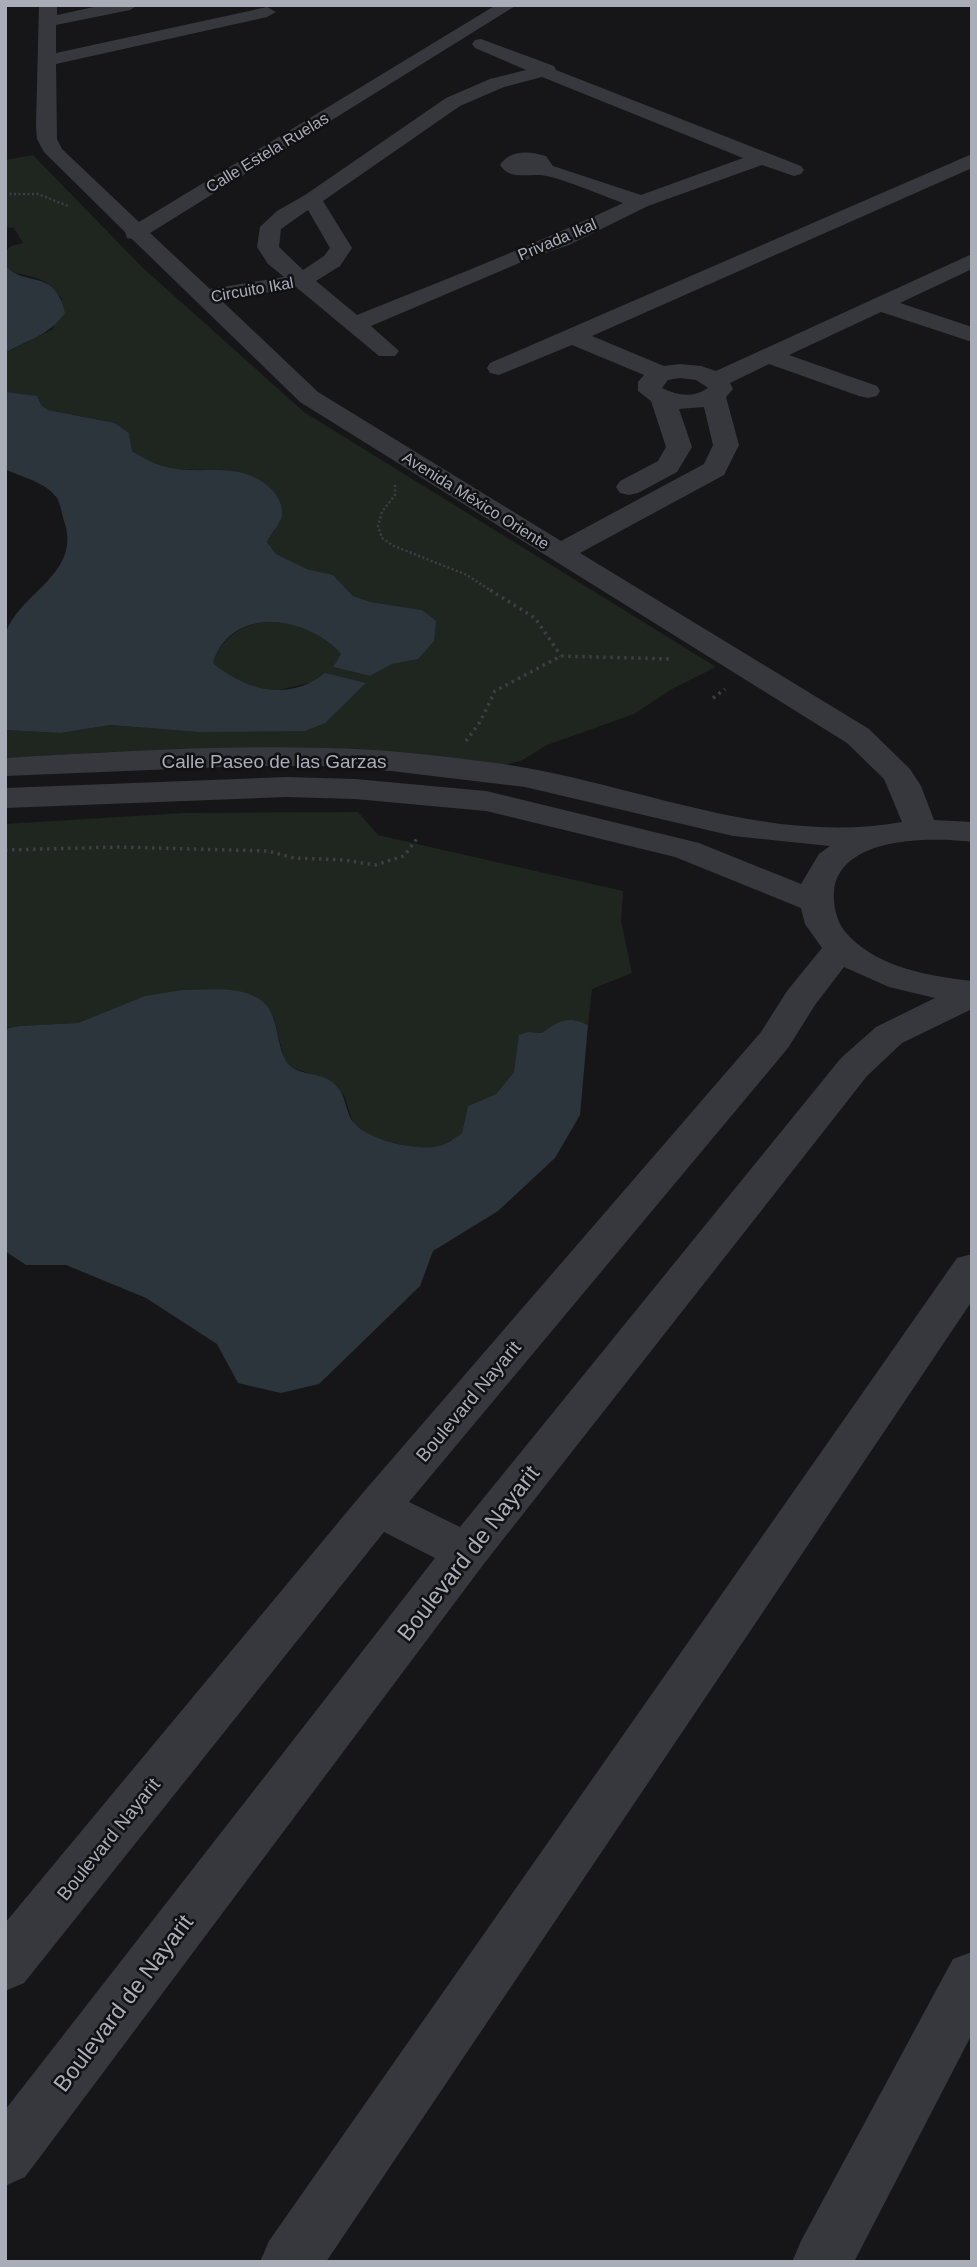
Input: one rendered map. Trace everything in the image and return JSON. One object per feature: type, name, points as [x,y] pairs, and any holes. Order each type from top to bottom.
[{"type":"street","points":[[47,18],[130,5]]},
{"type":"street","name":"Calle Estela Ruelas","points":[[135,233],[509,5]]},
{"type":"street","points":[[47,18],[46,61],[267,12]]},
{"type":"street","points":[[47,18],[102,50]]},
{"type":"street","points":[[481,44],[547,70],[604,97],[794,170]]},
{"type":"street","name":"Avenida México Oriente","points":[[46,61],[47,139],[54,152],[135,233],[309,397],[544,529],[562,552],[858,736],[892,763],[911,795],[920,828]]},
{"type":"street","points":[[387,351],[295,275],[268,247],[271,227],[284,215],[312,199],[453,102],[497,83],[547,70]]},
{"type":"street","name":"Privada Ikal","points":[[355,324],[457,284],[523,253],[561,240],[641,202],[761,158]]},
{"type":"street","points":[[499,368],[972,160]]},
{"type":"street","points":[[540,168],[641,202]]},
{"type":"street","points":[[295,275],[326,267],[337,258],[341,248],[312,199]]},
{"type":"street","points":[[715,389],[768,356],[972,261]]},
{"type":"street","name":"Circuito Ikal","points":[[198,293],[295,275]]},
{"type":"street","points":[[879,304],[972,335]]},
{"type":"street","points":[[572,336],[662,387],[679,447],[668,467],[589,507]]},
{"type":"street","points":[[768,356],[868,391]]},
{"type":"street","points":[[562,552],[603,527],[715,469],[726,445],[715,389],[701,373],[680,371],[662,387]]},
{"type":"street","name":"Calle Paseo de las Garzas","points":[[5,767],[216,757],[331,757],[493,787],[597,825],[687,850],[816,902]]},
{"type":"street","name":"Calle Paseo de las Garzas","points":[[5,799],[286,787],[493,787],[612,795],[715,823],[788,833],[872,838]]},
{"type":"street","points":[[966,826],[920,828],[872,838],[847,849],[829,864],[818,882],[816,902],[823,925],[841,947],[867,965],[900,980],[937,989],[972,993]]},
{"type":"street","name":"Boulevard Nayarit","points":[[5,1965],[377,1508],[775,1040],[800,999],[841,947]]},
{"type":"street","name":"Boulevard de Nayarit","points":[[5,2157],[467,1552],[854,1068],[889,1035],[972,993]]},
{"type":"street","points":[[290,2262],[972,1269]]},
{"type":"street","points":[[377,1508],[467,1552]]},
{"type":"street","points":[[822,2262],[972,1978]]},
{"type":"path","points":[[460,750],[480,722],[495,691],[561,656],[685,660]]},
{"type":"path","points":[[713,698],[730,686]]},
{"type":"path","points":[[5,850],[119,847],[268,851],[294,858],[344,860],[375,865],[404,856],[419,836]]},
{"type":"shaded area","points":[[33,155],[143,268],[304,412],[716,667],[672,689],[634,714],[547,745],[521,761],[500,766],[331,748],[128,751],[5,758],[5,730],[61,733],[110,725],[199,732],[347,701],[366,683],[313,682],[275,691],[257,689],[228,676],[213,663],[223,644],[237,632],[254,624],[272,622],[291,624],[310,631],[341,654],[333,667],[370,676],[392,664],[418,659],[422,610],[371,602],[353,596],[333,575],[307,569],[276,554],[267,542],[271,530],[281,520],[202,470],[174,469],[144,460],[132,451],[129,433],[115,423],[48,410],[5,392],[5,353],[53,329],[62,299],[44,282],[11,270],[5,261],[8,249],[23,243],[14,228],[5,227],[5,160]]},
{"type":"shaded area","points":[[5,265],[21,276],[38,280],[54,289],[65,313],[44,333],[5,353]]},
{"type":"shaded area","points":[[5,392],[37,396],[41,405],[48,410],[115,423],[129,433],[132,451],[159,465],[189,470],[225,470],[259,480],[275,493],[282,507],[281,518],[267,542],[276,554],[307,569],[333,575],[353,596],[371,602],[422,610],[436,621],[434,641],[418,659],[392,664],[370,676],[333,667],[341,654],[310,631],[271,622],[253,624],[236,631],[222,644],[213,663],[226,673],[253,686],[282,690],[297,688],[325,673],[366,683],[325,723],[305,731],[199,732],[110,725],[61,733],[5,730],[3,664],[6,632],[13,618],[57,570],[67,541],[60,504],[52,492],[5,469]]},
{"type":"shaded area","points":[[358,812],[378,835],[623,891],[621,921],[632,973],[592,989],[588,1025],[564,1020],[542,1033],[528,1032],[514,1072],[496,1094],[468,1106],[462,1133],[442,1146],[415,1148],[373,1138],[353,1123],[344,1095],[329,1080],[290,1067],[284,1059],[274,1018],[215,990],[181,990],[146,996],[78,1023],[5,1029],[5,824],[184,813]]},
{"type":"shaded area","points":[[181,990],[231,990],[259,999],[271,1012],[283,1054],[290,1066],[324,1077],[335,1085],[343,1096],[351,1119],[362,1130],[383,1140],[418,1147],[442,1145],[462,1133],[468,1106],[496,1094],[514,1072],[519,1035],[528,1032],[542,1033],[564,1020],[581,1022],[588,1025],[580,1115],[555,1158],[498,1211],[433,1251],[420,1286],[319,1384],[281,1393],[238,1383],[217,1344],[146,1298],[66,1265],[26,1265],[5,1251],[5,1029],[78,1023],[145,996]]}]
